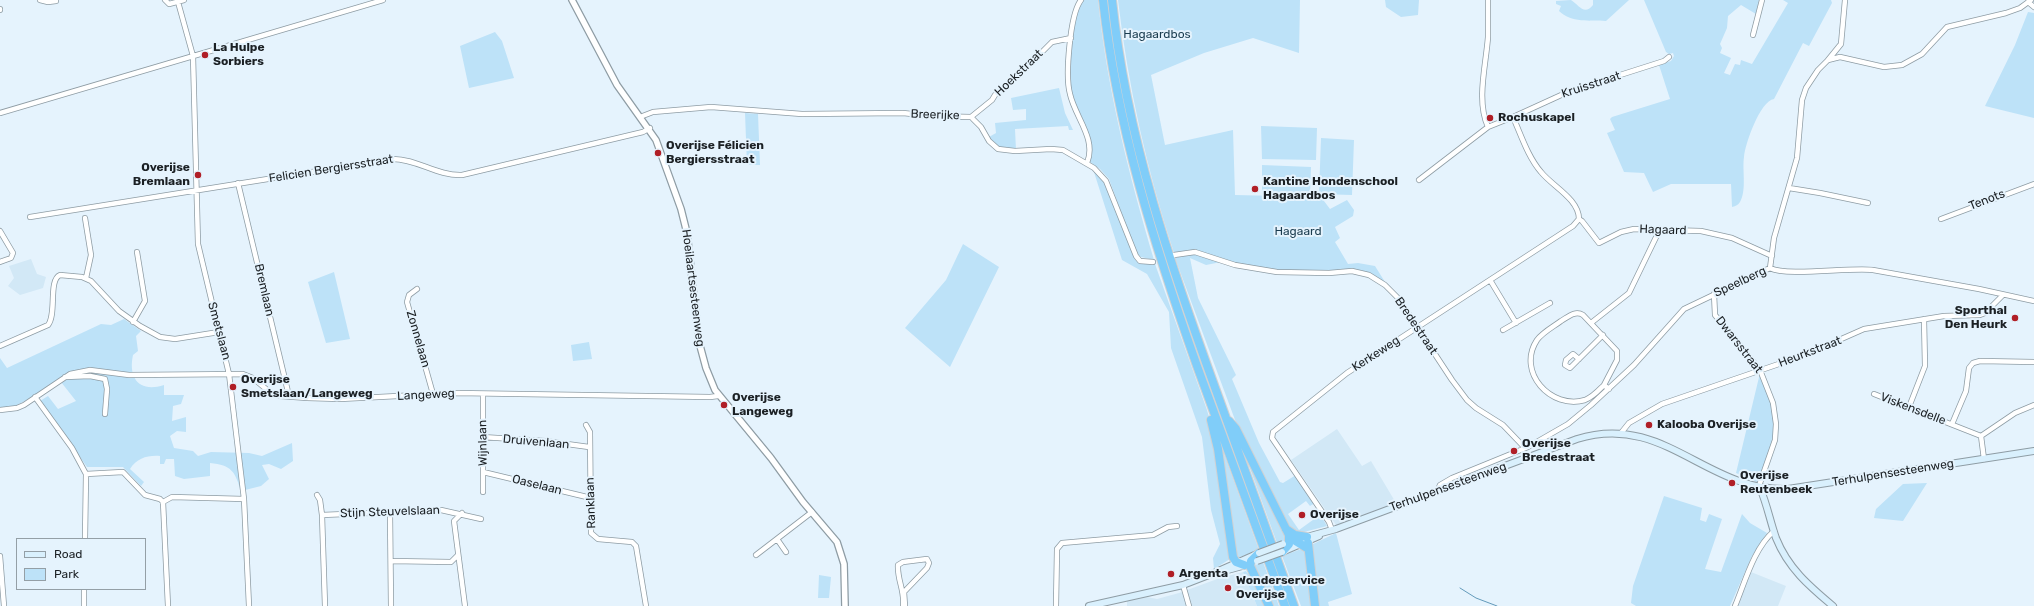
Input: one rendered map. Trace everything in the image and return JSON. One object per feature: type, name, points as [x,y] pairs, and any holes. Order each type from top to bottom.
[{"type":"highway","points":[[1103,0],[1113,71],[1133,167],[1165,277],[1285,606]]},
{"type":"highway","points":[[1112,0],[1123,75],[1146,180],[1175,277],[1294,606]]},
{"type":"highway","points":[[1206,392],[1207,404],[1242,562],[1246,570],[1255,577]]},
{"type":"highway","points":[[1227,419],[1236,429],[1286,528],[1291,543]]},
{"type":"highway","points":[[1286,528],[1306,543],[1315,606]]},
{"type":"highway","points":[[1282,552],[1291,543],[1306,543]]},
{"type":"highway","points":[[1242,562],[1259,553]]},
{"type":"highway","points":[[1242,562],[1255,577],[1269,606]]},
{"type":"main road","name":"Terhulpensesteenweg","points":[[1306,543],[1326,532],[1593,434],[1621,433],[1652,439],[1730,478],[1760,488],[1770,489],[1788,489],[2034,451]]},
{"type":"main road","points":[[1760,488],[1769,510]]},
{"type":"main road","points":[[1770,489],[1768,498],[1769,510],[1774,531],[1784,554],[1795,572],[1833,606]]},
{"type":"main road","points":[[1259,553],[1291,543]]},
{"type":"main road","points":[[1089,606],[1183,584],[1242,562],[1282,552]]},
{"type":"street","points":[[40,0],[48,2],[56,1]]},
{"type":"street","points":[[165,0],[169,4],[184,0]]},
{"type":"street","points":[[0,113],[383,0]]},
{"type":"street","name":"Hoeilaartsesteenweg","points":[[572,0],[617,85],[640,117],[650,128],[656,140],[681,209],[687,233],[699,342],[706,368],[718,396],[771,458],[832,536],[843,556],[845,570],[845,606]]},
{"type":"street","points":[[1081,0],[1076,9],[1071,38],[1068,86],[1074,108],[1090,144],[1087,163]]},
{"type":"street","points":[[1488,0],[1488,35],[1482,86],[1485,120],[1488,127]]},
{"type":"street","points":[[1753,35],[1762,0]]},
{"type":"street","points":[[1770,268],[1774,238],[1797,158],[1802,100],[1814,76],[1841,44],[1845,0]]},
{"type":"street","points":[[1828,60],[1840,57],[1884,67],[1902,65],[1922,54],[1947,27],[2006,13],[2030,1],[2034,7]]},
{"type":"street","name":"Smetslaan","points":[[178,2],[193,56],[195,190],[198,244],[229,374],[244,499],[249,606]]},
{"type":"street","name":"Hoekstraat","points":[[970,117],[992,100],[995,95],[1021,73],[1052,42],[1071,38]]},
{"type":"street","name":"Kruisstraat","points":[[1513,117],[1570,91],[1664,62],[1669,56]]},
{"type":"street","name":"Breerijke","points":[[640,117],[653,112],[711,107],[802,114],[903,113],[930,116],[970,117],[978,123],[989,141],[998,149],[1015,151],[1057,149],[1070,153],[1087,163],[1102,175],[1106,181],[1136,256],[1140,261],[1153,262]]},
{"type":"street","points":[[1419,180],[1488,127],[1513,117]]},
{"type":"street","name":"Hagaard","points":[[1513,117],[1535,165],[1546,178],[1573,202],[1579,214],[1578,218],[1599,243],[1628,230],[1660,229],[1701,231],[1727,236],[1772,256]]},
{"type":"street","name":"Felicien Bergiersstraat","points":[[30,217],[393,159],[405,160],[442,173],[462,175],[643,132],[650,128]]},
{"type":"street","name":"Bremlaan","points":[[238,183],[289,396]]},
{"type":"street","name":"Tenots","points":[[1941,219],[2034,184]]},
{"type":"street","points":[[1789,188],[1820,192],[1868,203]]},
{"type":"street","points":[[85,218],[91,255],[86,278]]},
{"type":"street","name":"Kerkeweg","points":[[1332,530],[1329,522],[1272,438],[1272,434],[1347,373],[1573,226],[1578,218]]},
{"type":"street","points":[[1591,323],[1629,293],[1660,229]]},
{"type":"street","points":[[0,231],[12,256],[0,262]]},
{"type":"street","points":[[133,322],[145,301],[137,252]]},
{"type":"street","name":"Bredestraat","points":[[1174,255],[1195,252],[1235,265],[1277,272],[1360,272],[1377,280],[1393,292],[1467,400],[1476,408],[1503,425],[1525,448]]},
{"type":"street","name":"Speelberg","points":[[1437,492],[1440,485],[1452,478],[1525,448],[1568,424],[1604,393],[1645,354],[1679,314],[1714,294],[1744,279],[1765,272],[1770,268],[1777,270],[1821,271],[1859,268],[2034,301]]},
{"type":"street","points":[[0,346],[48,325],[51,319],[55,281],[58,276],[86,278],[95,284],[112,305],[133,322],[152,334],[168,339],[219,332]]},
{"type":"street","points":[[1490,280],[1516,323]]},
{"type":"street","name":"Zonnelaan","points":[[417,289],[409,295],[407,302],[433,394]]},
{"type":"street","name":"Dwarsstraat","points":[[1714,294],[1714,311],[1717,318],[1760,370],[1773,403],[1776,430],[1772,452],[1760,483],[1760,488]]},
{"type":"street","name":"Heurkstraat","points":[[1621,433],[1629,423],[1656,407],[1833,344],[1864,329],[1950,315],[1980,315],[1985,313],[2003,295]]},
{"type":"street","points":[[1503,330],[1550,303]]},
{"type":"street","points":[[1575,313],[1583,315],[1603,335],[1615,348],[1618,355],[1611,374],[1600,389],[1585,400],[1572,402],[1558,399],[1540,387],[1535,379],[1531,363],[1537,341],[1550,328],[1575,313]]},
{"type":"street","points":[[1909,407],[1925,366],[1924,319]]},
{"type":"street","points":[[1579,358],[1603,335]]},
{"type":"street","points":[[1952,424],[1966,391],[1969,368],[1973,363],[1980,361],[2034,362]]},
{"type":"street","name":"Langeweg","points":[[0,410],[17,408],[35,398],[65,377],[79,372],[95,369],[124,374],[229,374],[248,376],[272,394],[340,399],[433,394],[616,397],[718,396]]},
{"type":"street","points":[[65,377],[90,376],[105,379],[107,389],[105,414]]},
{"type":"street","points":[[1604,385],[1608,389]]},
{"type":"street","points":[[1600,389],[1604,393]]},
{"type":"street","name":"Wijnlaan","points":[[483,394],[483,492]]},
{"type":"street","name":"Viskensdelle","points":[[1874,394],[1981,436]]},
{"type":"street","points":[[35,398],[72,448],[86,474],[85,538]]},
{"type":"street","points":[[1984,458],[1981,436],[2015,413],[2034,405]]},
{"type":"street","name":"Ranklaan","points":[[586,425],[590,432],[589,447],[593,535],[598,539],[632,542],[636,546],[646,606]]},
{"type":"street","name":"Druivenlaan","points":[[482,437],[545,441],[589,447]]},
{"type":"street","points":[[1544,438],[1549,450]]},
{"type":"street","points":[[86,474],[123,472],[145,494],[160,499],[164,502]]},
{"type":"street","name":"Oaselaan","points":[[483,472],[591,498]]},
{"type":"street","points":[[317,495],[320,500],[322,515],[325,606]]},
{"type":"street","points":[[164,502],[172,497],[244,499]]},
{"type":"street","points":[[164,502],[168,606]]},
{"type":"street","points":[[447,510],[454,521],[465,606]]},
{"type":"street","name":"Stijn Steuvelslaan","points":[[322,515],[447,510],[481,519]]},
{"type":"street","points":[[390,512],[391,606]]},
{"type":"street","points":[[756,555],[812,512]]},
{"type":"street","points":[[454,521],[455,518],[462,513]]},
{"type":"street","points":[[1056,606],[1057,549],[1062,543],[1153,535],[1168,526],[1177,526]]},
{"type":"street","points":[[1735,606],[1757,554],[1766,539],[1774,531]]},
{"type":"street","points":[[777,540],[786,552]]},
{"type":"street","points":[[451,562],[458,555]]},
{"type":"street","points":[[0,556],[4,606]]},
{"type":"street","points":[[927,559],[929,563],[927,568],[904,592],[904,606],[903,592],[898,576],[898,566],[903,562],[927,559]]},
{"type":"street","points":[[391,561],[451,562],[460,567]]},
{"type":"street","points":[[1183,584],[1189,606]]},
{"type":"street","points":[[84,590],[84,606]]},
{"type":"shaded area","points":[[31,259],[37,274],[46,277],[43,288],[20,295],[8,286],[14,278],[9,266]]},
{"type":"shaded area","points":[[1337,429],[1362,466],[1371,461],[1396,503],[1336,525],[1291,460]]},
{"type":"shaded area","points":[[1243,572],[1257,606],[1127,606],[1127,601],[1147,597],[1157,599]]},
{"type":"shaded area","points":[[1751,572],[1786,586],[1778,606],[1737,606]]},
{"type":"green space","points":[[1084,0],[1098,0],[1107,66],[1120,132],[1154,260],[1137,256],[1109,179],[1100,169],[1090,162],[1091,153],[1073,99],[1069,79],[1074,24],[1081,3]]},
{"type":"green space","name":"Hagaardbos","points":[[1118,0],[1300,0],[1299,53],[1253,38],[1204,53],[1151,75],[1165,145],[1233,130],[1235,195],[1321,197],[1330,209],[1347,200],[1354,210],[1353,216],[1335,227],[1340,238],[1335,242],[1348,264],[1358,263],[1375,266],[1385,282],[1360,270],[1329,272],[1276,270],[1235,264],[1194,251],[1174,253],[1147,160],[1127,64]]},
{"type":"green space","points":[[1385,0],[1419,0],[1418,15],[1401,17],[1386,7]]},
{"type":"green space","points":[[1571,0],[1579,7],[1587,10],[1593,5],[1593,0],[1629,0],[1606,21],[1581,20],[1564,15],[1559,11],[1561,6],[1556,4],[1556,1]]},
{"type":"green space","points":[[1644,0],[1759,0],[1756,14],[1741,5],[1728,16],[1727,28],[1720,44],[1722,48],[1720,53],[1731,58],[1724,73],[1730,75],[1735,64],[1740,65],[1741,60],[1752,64],[1788,3],[1783,0],[1831,0],[1832,3],[1809,46],[1803,43],[1774,99],[1764,107],[1754,124],[1745,151],[1744,186],[1742,197],[1736,206],[1732,207],[1731,184],[1671,184],[1653,192],[1644,173],[1624,172],[1607,133],[1615,130],[1610,119],[1612,117],[1670,99],[1659,65],[1671,61],[1674,56],[1673,53],[1669,54],[1666,52]]},
{"type":"green space","points":[[2028,12],[2034,13],[2034,118],[1985,106],[2015,45]]},
{"type":"green space","points":[[495,32],[502,41],[514,78],[469,88],[460,46]]},
{"type":"green space","points":[[1059,88],[1065,113],[1073,130],[1069,130],[1068,126],[1015,129],[1016,150],[1001,147],[994,143],[989,137],[996,133],[995,123],[1026,120],[1026,109],[1013,110],[1011,98]]},
{"type":"green space","points":[[745,113],[758,114],[760,165],[747,165]]},
{"type":"green space","points":[[1261,126],[1317,128],[1316,160],[1262,159]]},
{"type":"green space","points":[[1321,138],[1354,140],[1352,195],[1319,194]]},
{"type":"green space","points":[[1262,165],[1311,167],[1310,194],[1262,193]]},
{"type":"green space","points":[[1093,169],[1102,177],[1138,262],[1155,264],[1207,410],[1213,431],[1230,559],[1214,569],[1213,558],[1220,544],[1211,510],[1202,437],[1171,348],[1169,312],[1147,274],[1122,260]]},
{"type":"green space","points":[[963,244],[999,267],[950,367],[905,328],[946,280]]},
{"type":"green space","points":[[1191,253],[1221,262],[1206,265],[1190,258],[1198,298],[1236,375],[1232,379],[1259,443],[1280,482],[1283,483],[1296,475],[1315,503],[1310,506],[1306,501],[1288,514],[1299,530],[1317,517],[1314,511],[1317,509],[1327,526],[1304,532],[1291,530],[1238,428],[1175,258]]},
{"type":"green space","points":[[334,272],[350,339],[326,343],[308,282]]},
{"type":"green space","points":[[124,319],[141,331],[136,336],[138,351],[133,355],[132,363],[132,371],[137,382],[148,387],[164,385],[164,395],[184,395],[181,404],[173,406],[172,421],[186,417],[186,432],[177,431],[170,436],[174,448],[193,451],[198,456],[211,452],[249,453],[262,456],[292,443],[293,461],[281,469],[269,464],[262,465],[269,479],[261,486],[241,491],[237,479],[232,471],[223,466],[210,463],[210,476],[184,479],[175,476],[174,459],[166,459],[164,464],[160,464],[160,456],[151,456],[139,460],[130,469],[144,482],[141,486],[123,467],[87,467],[40,401],[48,396],[58,409],[76,401],[61,382],[15,406],[0,408],[0,358],[7,368],[101,324],[111,325]]},
{"type":"green space","points":[[589,342],[592,359],[573,361],[571,345]]},
{"type":"green space","points":[[1760,373],[1771,401],[1775,435],[1759,483],[1736,473]]},
{"type":"green space","points":[[1222,448],[1259,550],[1237,558],[1220,449]]},
{"type":"green space","points":[[1245,455],[1289,539],[1277,543]]},
{"type":"green space","points":[[1927,483],[1903,521],[1874,518],[1876,509],[1903,484]]},
{"type":"green space","points":[[1664,496],[1702,508],[1700,520],[1706,522],[1709,514],[1722,519],[1705,569],[1721,572],[1742,514],[1750,523],[1767,533],[1752,556],[1730,606],[1636,606],[1631,603],[1633,586]]},
{"type":"green space","points":[[1336,533],[1352,594],[1328,602],[1329,606],[1317,606],[1311,545]]},
{"type":"green space","points":[[1304,548],[1313,606],[1301,606],[1282,556]]},
{"type":"green space","points":[[1263,562],[1279,606],[1270,606],[1253,566]]},
{"type":"green space","points":[[1246,571],[1265,606],[1257,606],[1243,572]]},
{"type":"green space","points":[[819,575],[831,577],[829,598],[818,598]]},
{"type":"waterway","points":[[1460,588],[1476,598],[1497,606]]},
{"type":"place","name":"La Hulpe Sorbiers","points":[[205,55]]},
{"type":"place","name":"Rochuskapel","points":[[1490,118]]},
{"type":"place","name":"Overijse Félicien Bergiersstraat","points":[[658,153]]},
{"type":"place","name":"Overijse Bremlaan","points":[[198,175]]},
{"type":"place","name":"Kantine Hondenschool Hagaardbos","points":[[1255,189]]},
{"type":"place","name":"Sporthal Den Heurk","points":[[2015,318]]},
{"type":"place","name":"Overijse Smetslaan/Langeweg","points":[[233,387]]},
{"type":"place","name":"Overijse Langeweg","points":[[724,405]]},
{"type":"place","name":"Kalooba Overijse","points":[[1649,425]]},
{"type":"place","name":"Overijse Bredestraat","points":[[1514,451]]},
{"type":"place","name":"Overijse Reutenbeek","points":[[1732,483]]},
{"type":"place","name":"Overijse","points":[[1302,515]]},
{"type":"place","name":"Argenta","points":[[1171,574]]},
{"type":"place","name":"Wonderservice Overijse","points":[[1228,588]]}]
